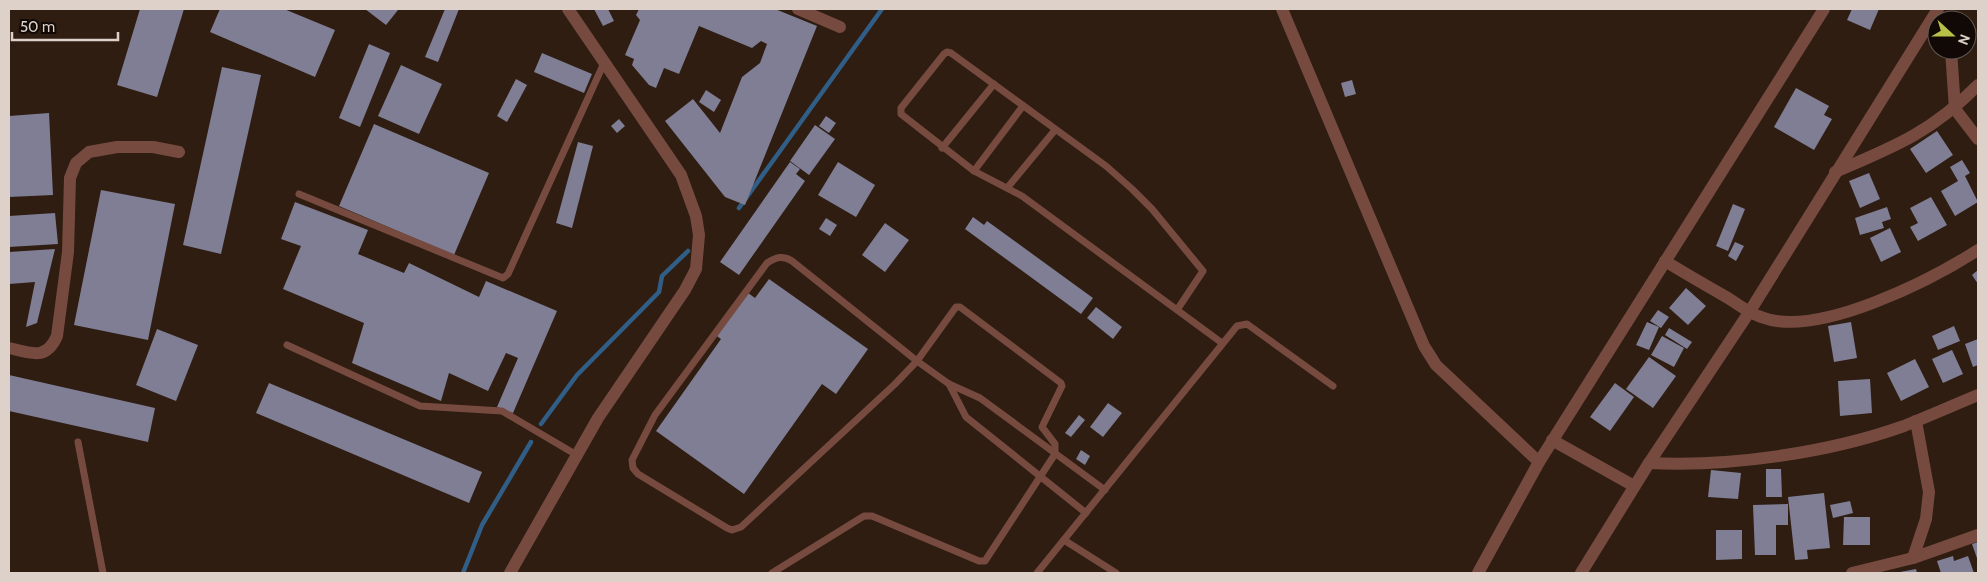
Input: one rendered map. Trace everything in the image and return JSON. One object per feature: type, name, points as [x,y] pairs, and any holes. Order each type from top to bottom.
[{"type":"street","points":[[510,573],[575,454],[608,402],[685,290],[696,269],[699,252],[696,216],[682,174],[604,64],[568,9]]},
{"type":"street","points":[[798,9],[840,27]]},
{"type":"street","points":[[1282,9],[1424,346],[1436,365],[1539,462]]},
{"type":"street","points":[[1478,573],[1552,440],[1824,9]]},
{"type":"street","points":[[1581,573],[1649,462],[1750,311],[1927,28]]},
{"type":"street","points":[[1952,60],[1955,109],[1978,139]]},
{"type":"street","points":[[1836,172],[1918,135],[1955,109],[1978,85]]},
{"type":"street","points":[[9,348],[32,353],[46,352],[52,348],[57,336],[68,252],[70,178],[81,156],[89,152],[134,146],[178,152]]},
{"type":"street","points":[[1666,261],[1762,318],[1786,321],[1819,318],[1884,300],[1917,286],[1978,250]]},
{"type":"street","points":[[1649,462],[1670,464],[1769,458],[1851,441],[1916,421],[1978,395]]},
{"type":"street","points":[[1913,558],[1926,519],[1929,492],[1916,421]]},
{"type":"street","points":[[1552,440],[1634,486]]},
{"type":"street","points":[[1852,573],[1913,558],[1978,535]]},
{"type":"lane","points":[[1177,310],[1203,271],[1152,209],[1106,166],[948,52],[900,111],[942,148],[974,171],[1008,187],[1222,343]]},
{"type":"lane","points":[[298,194],[503,278],[508,274],[604,64]]},
{"type":"lane","points":[[942,148],[994,84]]},
{"type":"lane","points":[[974,171],[1023,106]]},
{"type":"lane","points":[[1008,187],[1055,130]]},
{"type":"lane","points":[[772,573],[864,516],[872,516],[979,561],[985,561],[1055,454],[1055,444],[1042,428],[1061,389],[1061,383],[960,307],[956,307],[917,361],[737,529],[727,528],[638,474],[633,468],[634,453],[655,415],[767,263],[773,259],[786,257],[792,261],[917,361],[949,384],[980,398],[1055,454],[1105,490]]},
{"type":"lane","points":[[1037,573],[1237,326],[1247,324],[1333,386]]},
{"type":"lane","points":[[287,345],[420,406],[502,411],[575,454]]},
{"type":"lane","points":[[949,384],[966,417],[1086,513]]},
{"type":"lane","points":[[78,442],[103,573]]},
{"type":"lane","points":[[1064,540],[1116,573]]},
{"type":"building","points":[[140,9],[184,9],[157,97],[117,85]]},
{"type":"building","points":[[220,9],[284,9],[335,30],[315,77],[210,32]]},
{"type":"building","points":[[365,9],[397,9],[398,10],[386,25]]},
{"type":"building","points":[[445,9],[459,9],[438,62],[425,57]]},
{"type":"building","points":[[594,9],[608,9],[614,21],[603,26]]},
{"type":"building","points":[[639,9],[775,9],[817,26],[745,205],[725,197],[665,121],[693,99],[720,133],[742,77],[760,63],[767,44],[761,41],[752,48],[699,26],[679,74],[664,68],[656,88],[649,85],[632,65],[634,59],[625,55],[640,20],[636,15]]},
{"type":"building","points":[[1852,9],[1879,9],[1870,30],[1847,20]]},
{"type":"building","points":[[369,44],[390,53],[360,127],[339,118]]},
{"type":"building","points":[[542,53],[592,74],[584,93],[534,72]]},
{"type":"building","points":[[401,65],[442,84],[419,134],[378,116]]},
{"type":"building","points":[[222,67],[261,75],[221,254],[183,245]]},
{"type":"building","points":[[516,79],[527,85],[507,122],[497,116]]},
{"type":"building","points":[[1352,80],[1356,94],[1345,97],[1341,83]]},
{"type":"building","points":[[1796,88],[1829,106],[1824,115],[1832,119],[1814,150],[1774,127]]},
{"type":"building","points":[[706,90],[721,100],[714,112],[699,102]]},
{"type":"building","points":[[49,113],[53,195],[9,197],[9,116]]},
{"type":"building","points":[[826,116],[836,123],[829,133],[819,126]]},
{"type":"building","points":[[619,119],[625,126],[617,133],[611,126]]},
{"type":"building","points":[[374,124],[489,173],[454,255],[339,206]]},
{"type":"building","points":[[815,125],[835,139],[809,175],[790,161]]},
{"type":"building","points":[[1937,131],[1953,155],[1926,173],[1910,149]]},
{"type":"building","points":[[578,142],[593,146],[572,228],[556,223]]},
{"type":"building","points":[[1962,160],[1970,173],[1965,176],[1978,202],[1955,216],[1941,191],[1958,181],[1950,167]]},
{"type":"building","points":[[790,162],[800,169],[796,174],[805,181],[739,275],[720,262]]},
{"type":"building","points":[[838,162],[875,185],[856,217],[818,195]]},
{"type":"building","points":[[1869,173],[1880,199],[1860,208],[1849,181]]},
{"type":"building","points":[[101,190],[175,204],[148,340],[74,325]]},
{"type":"building","points":[[1931,197],[1947,225],[1918,241],[1910,227],[1918,223],[1910,208]]},
{"type":"building","points":[[295,202],[368,230],[358,254],[404,273],[409,263],[479,297],[486,281],[557,311],[513,413],[497,407],[518,358],[506,353],[488,391],[449,373],[441,401],[352,363],[364,323],[283,289],[301,246],[281,239]]},
{"type":"building","points":[[1733,204],[1745,209],[1728,251],[1716,246]]},
{"type":"building","points":[[1887,207],[1891,219],[1882,222],[1884,228],[1860,235],[1855,218]]},
{"type":"building","points":[[55,213],[58,244],[9,247],[9,216]]},
{"type":"building","points":[[973,217],[984,225],[987,221],[1093,298],[1081,314],[965,229]]},
{"type":"building","points":[[826,218],[837,225],[830,236],[819,229]]},
{"type":"building","points":[[885,223],[909,240],[885,272],[862,255]]},
{"type":"building","points":[[1890,228],[1901,252],[1881,262],[1870,238]]},
{"type":"building","points":[[1735,242],[1744,246],[1736,261],[1728,256]]},
{"type":"building","points":[[55,249],[37,323],[26,327],[35,282],[9,284],[9,252]]},
{"type":"building","points":[[1978,270],[1978,284],[1972,275]]},
{"type":"building","points":[[769,279],[868,349],[836,394],[822,384],[744,494],[656,431],[721,339],[714,334],[744,290],[755,298]]},
{"type":"building","points":[[1686,288],[1706,306],[1688,325],[1669,308]]},
{"type":"building","points":[[1096,307],[1122,327],[1113,339],[1087,318]]},
{"type":"building","points":[[1658,310],[1669,317],[1661,328],[1650,321]]},
{"type":"building","points":[[1647,322],[1659,327],[1649,350],[1636,345]]},
{"type":"building","points":[[1851,322],[1857,358],[1834,362],[1828,326]]},
{"type":"building","points":[[1954,326],[1960,341],[1938,350],[1932,336]]},
{"type":"building","points":[[1669,328],[1692,342],[1687,349],[1665,335]]},
{"type":"building","points":[[157,329],[198,345],[176,401],[136,385]]},
{"type":"building","points":[[1662,336],[1684,348],[1674,367],[1651,355]]},
{"type":"building","points":[[1978,339],[1978,365],[1973,367],[1965,344]]},
{"type":"building","points":[[1952,350],[1963,374],[1943,383],[1932,359]]},
{"type":"building","points":[[1649,357],[1676,376],[1653,408],[1626,389]]},
{"type":"building","points":[[1915,359],[1929,387],[1901,401],[1887,373]]},
{"type":"building","points":[[9,375],[155,408],[148,442],[9,411]]},
{"type":"building","points":[[1870,379],[1872,413],[1840,416],[1838,381]]},
{"type":"building","points":[[269,383],[482,472],[469,503],[256,413]]},
{"type":"building","points":[[1615,383],[1634,397],[1610,431],[1590,417]]},
{"type":"building","points":[[1108,403],[1122,413],[1103,437],[1090,427]]},
{"type":"building","points":[[1079,415],[1085,420],[1071,437],[1065,433]]},
{"type":"building","points":[[1081,450],[1090,456],[1085,465],[1076,459]]},
{"type":"building","points":[[1766,469],[1781,469],[1782,497],[1766,497]]},
{"type":"building","points":[[1711,470],[1741,473],[1738,499],[1708,497]]},
{"type":"building","points":[[1824,493],[1830,548],[1807,550],[1808,559],[1795,560],[1788,497]]},
{"type":"building","points":[[1850,501],[1853,513],[1833,518],[1830,505]]},
{"type":"building","points":[[1788,504],[1788,525],[1776,525],[1776,555],[1755,555],[1753,505]]},
{"type":"building","points":[[1844,517],[1870,517],[1870,545],[1843,545]]},
{"type":"building","points":[[1716,530],[1742,530],[1742,559],[1716,560]]},
{"type":"building","points":[[1978,542],[1978,561],[1972,544]]},
{"type":"building","points":[[1953,556],[1954,561],[1968,556],[1974,573],[1941,573],[1937,561]]},
{"type":"building","points":[[1916,569],[1917,573],[1900,572]]},
{"type":"waterway","points":[[739,208],[882,9]]},
{"type":"waterway","points":[[541,424],[577,375],[659,292],[662,276],[688,251]]},
{"type":"waterway","points":[[463,573],[482,525],[531,442]]}]
